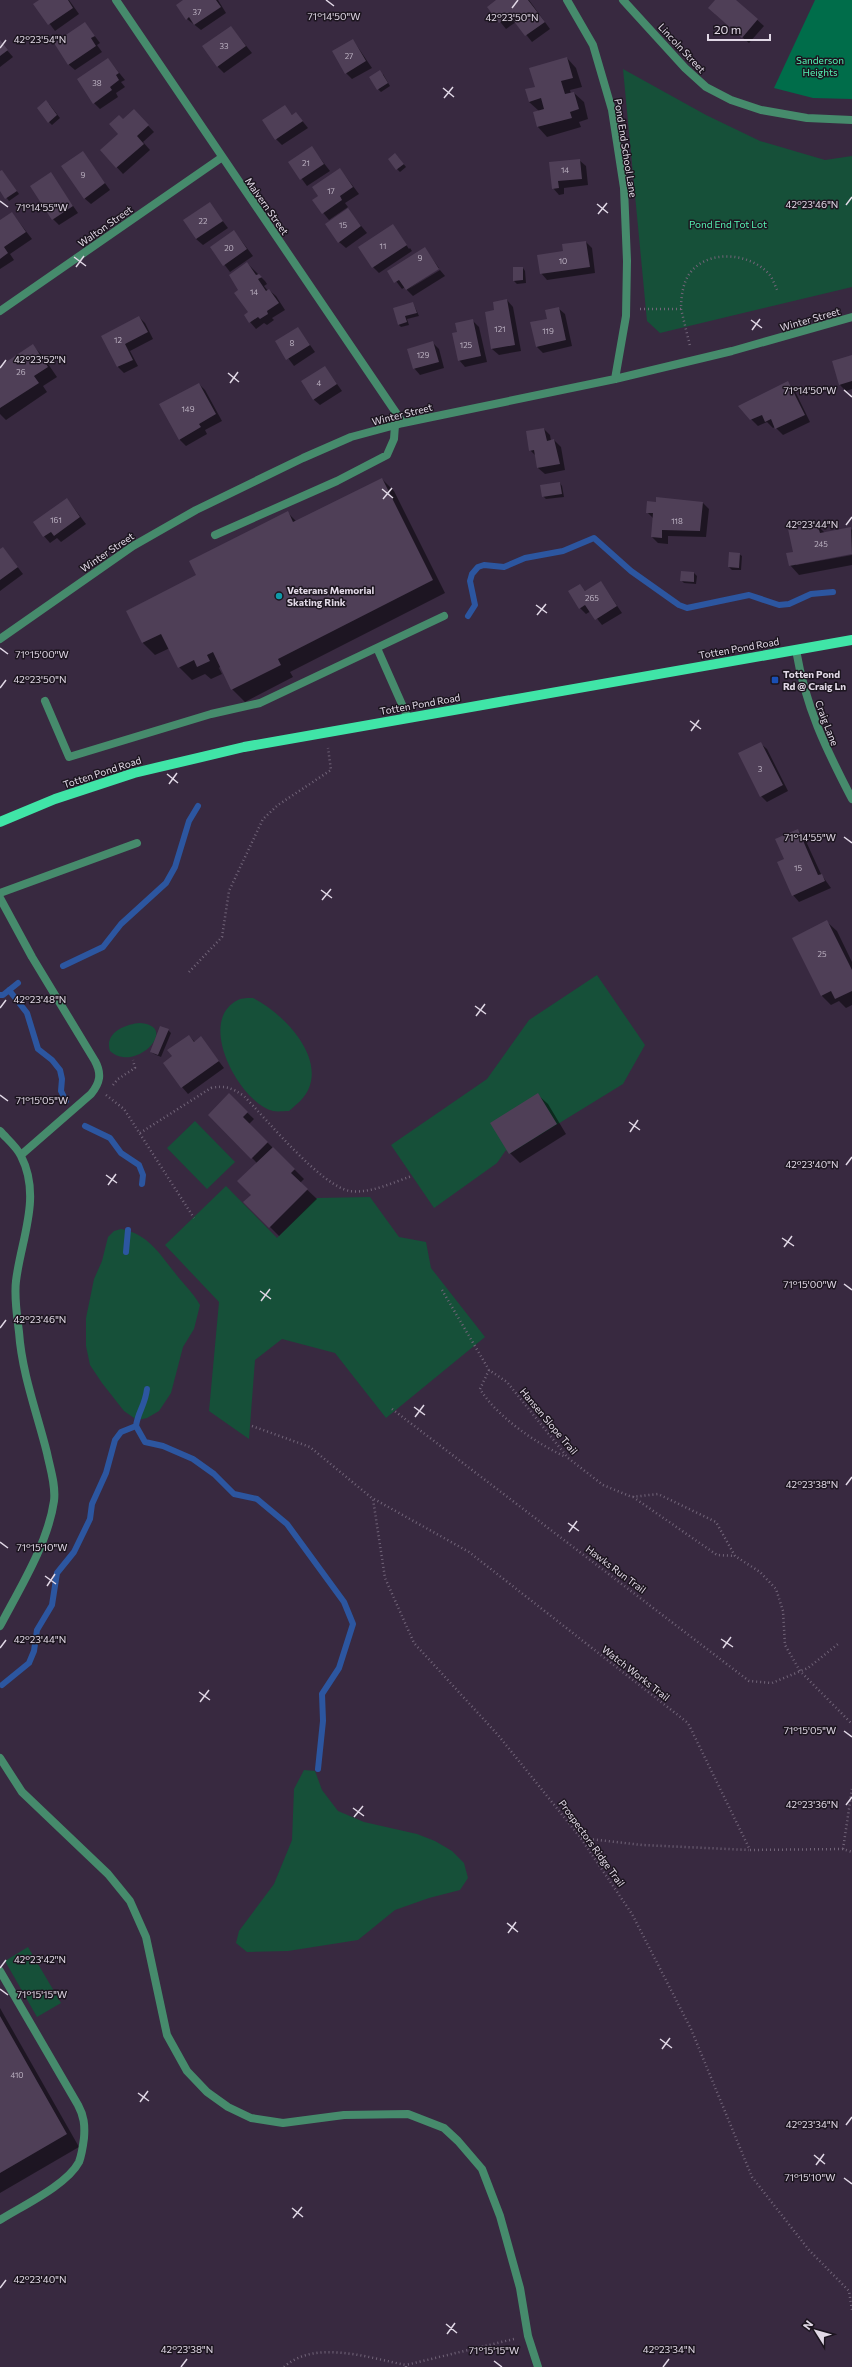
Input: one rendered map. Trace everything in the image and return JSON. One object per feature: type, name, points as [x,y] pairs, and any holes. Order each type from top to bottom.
[{"type":"main road","name":"Totten Pond Road","points":[[0,822],[77,792],[164,765],[244,747],[852,640]]},
{"type":"street","name":"Malvern Street","points":[[116,0],[399,424]]},
{"type":"street","name":"Pond End School Lane","points":[[567,0],[593,45],[612,110],[624,188],[627,262],[626,310],[615,379]]},
{"type":"street","name":"Lincoln Street","points":[[623,0],[685,68],[706,88],[731,100],[761,110],[806,118],[852,120]]},
{"type":"street","name":"Walton Street","points":[[0,311],[222,158]]},
{"type":"street","name":"Winter Street","points":[[0,639],[133,546],[196,510],[303,458],[351,437],[399,424],[615,379],[694,360],[852,317]]},
{"type":"street","points":[[215,535],[337,481],[387,455],[399,424]]},
{"type":"street","points":[[44,701],[70,757],[201,717],[260,703],[444,616]]},
{"type":"street","points":[[377,648],[408,718]]},
{"type":"street","name":"Craig Lane","points":[[796,650],[802,682],[810,710],[823,744],[852,798]]},
{"type":"street","points":[[0,893],[137,843]]},
{"type":"street","points":[[0,898],[32,957],[96,1061],[100,1073],[99,1084],[91,1094],[21,1155]]},
{"type":"street","points":[[0,1131],[21,1155],[29,1178],[31,1192],[16,1282],[19,1333],[26,1379],[41,1427],[52,1477],[54,1500],[47,1527],[28,1573],[0,1626]]},
{"type":"street","points":[[0,1758],[22,1792],[108,1874],[130,1901],[146,1937],[167,2035],[187,2072],[207,2092],[228,2107],[251,2118],[283,2123],[344,2115],[390,2113],[408,2114],[444,2128],[458,2141],[482,2169],[500,2216],[520,2288],[528,2336],[538,2367]]},
{"type":"street","points":[[0,1971],[78,2105],[85,2121],[85,2129],[81,2155],[73,2170],[60,2182],[0,2220]]},
{"type":"path","points":[[694,360],[681,308],[681,296],[690,273],[708,260],[731,255],[753,261],[769,274],[778,292]]},
{"type":"path","points":[[626,310],[681,308]]},
{"type":"path","points":[[189,972],[222,937],[229,891],[263,819],[278,806],[331,770],[326,732]]},
{"type":"path","points":[[133,1060],[135,1068],[118,1079],[105,1094],[124,1109],[194,1218]]},
{"type":"path","points":[[140,1133],[211,1088],[222,1086],[233,1088],[244,1096],[320,1174],[339,1188],[351,1191],[365,1191],[412,1176]]},
{"type":"path","name":"Hansen Slope Trail","points":[[442,1290],[489,1370],[507,1382],[568,1458],[603,1485],[632,1497],[658,1494],[716,1522],[735,1556],[760,1572],[776,1589],[783,1611],[785,1645],[800,1671],[852,1724]]},
{"type":"path","points":[[489,1370],[480,1389],[485,1397],[525,1434],[543,1447],[568,1458]]},
{"type":"path","name":"Hawks Run Trail","points":[[392,1409],[749,1681],[772,1683],[808,1668],[838,1644]]},
{"type":"path","points":[[252,1426],[310,1447],[373,1499]]},
{"type":"path","points":[[632,1497],[717,1555],[735,1556]]},
{"type":"path","name":"Prospectors Ridge Trail","points":[[373,1499],[385,1578],[414,1643],[498,1735],[580,1837],[632,1914],[691,2029],[752,2177],[809,2250],[849,2291],[852,2310]]},
{"type":"path","name":"Watch Works Trail","points":[[373,1499],[469,1552],[688,1723],[750,1850]]},
{"type":"path","points":[[843,1849],[852,1789]]},
{"type":"path","points":[[580,1837],[642,1845],[750,1850],[843,1849],[852,1852]]},
{"type":"path","points":[[284,2367],[290,2361],[328,2350],[406,2366],[528,2336]]},
{"type":"green space","name":"Sanderson Heights","points":[[815,0],[852,0],[852,99],[813,98],[774,88]]},
{"type":"green space","name":"Pond End Tot Lot","points":[[623,69],[706,115],[760,141],[825,160],[852,156],[852,287],[660,333],[647,321]]},
{"type":"green space","points":[[597,975],[645,1045],[623,1084],[509,1154],[506,1150],[497,1163],[434,1208],[391,1145],[487,1079],[529,1020]]},
{"type":"green space","points":[[243,998],[253,998],[264,1004],[287,1023],[305,1048],[310,1061],[312,1075],[309,1088],[303,1098],[289,1111],[273,1111],[260,1105],[248,1093],[236,1078],[227,1060],[221,1042],[221,1025],[226,1010],[238,1000]]},
{"type":"green space","points":[[140,1023],[152,1026],[156,1032],[155,1039],[150,1047],[131,1057],[120,1057],[110,1051],[110,1039],[113,1034],[128,1025]]},
{"type":"green space","points":[[195,1121],[235,1162],[207,1189],[167,1148]]},
{"type":"green space","points":[[226,1186],[277,1238],[317,1198],[370,1197],[399,1237],[426,1242],[431,1268],[485,1337],[386,1418],[335,1353],[282,1339],[255,1360],[249,1439],[209,1411],[219,1302],[165,1245]]},
{"type":"green space","points":[[121,1229],[139,1235],[152,1245],[200,1305],[194,1329],[183,1347],[171,1393],[159,1411],[147,1418],[137,1420],[124,1411],[102,1383],[90,1365],[86,1346],[86,1318],[94,1279],[102,1261],[108,1237],[114,1231]]},
{"type":"green space","points":[[304,1770],[315,1771],[322,1790],[338,1811],[364,1822],[417,1834],[435,1841],[452,1851],[464,1863],[468,1878],[460,1890],[429,1898],[395,1910],[358,1940],[288,1951],[247,1952],[236,1943],[239,1931],[274,1884],[292,1840],[294,1789]]},
{"type":"green space","points":[[28,1947],[61,2003],[37,2017],[5,1961]]},
{"type":"building","points":[[39,0],[68,0],[73,8],[48,25],[33,4]]},
{"type":"building","points":[[183,0],[216,0],[221,7],[194,25],[189,17],[186,20],[176,5]]},
{"type":"building","points":[[496,0],[528,0],[545,22],[525,36],[510,16],[499,23],[487,7]]},
{"type":"building","points":[[715,0],[736,0],[758,19],[742,38],[708,8]]},
{"type":"building","points":[[85,22],[95,36],[91,38],[96,46],[68,65],[54,43]]},
{"type":"building","points":[[231,26],[246,46],[217,67],[202,46]]},
{"type":"building","points":[[353,39],[366,61],[345,74],[332,51]]},
{"type":"building","points":[[0,40],[8,50],[0,56]]},
{"type":"building","points":[[567,57],[573,78],[561,81],[565,94],[574,92],[579,109],[570,112],[572,118],[537,127],[533,112],[544,109],[541,98],[529,102],[525,89],[535,87],[529,68]]},
{"type":"building","points":[[108,58],[119,73],[116,75],[119,80],[110,87],[112,90],[93,104],[77,79]]},
{"type":"building","points":[[380,70],[388,83],[377,90],[369,77]]},
{"type":"building","points":[[46,100],[57,115],[48,123],[37,108]]},
{"type":"building","points":[[285,105],[292,115],[296,112],[303,121],[275,140],[262,120]]},
{"type":"building","points":[[134,109],[149,125],[137,136],[144,144],[116,168],[100,150],[118,134],[109,124],[119,115],[123,119]]},
{"type":"building","points":[[312,146],[324,164],[300,180],[288,162]]},
{"type":"building","points":[[83,151],[105,183],[84,199],[61,166]]},
{"type":"building","points":[[395,153],[404,164],[396,170],[388,159]]},
{"type":"building","points":[[580,159],[582,179],[558,181],[559,188],[552,189],[549,162]]},
{"type":"building","points":[[340,168],[353,187],[340,196],[342,200],[322,214],[312,200],[318,196],[312,187]]},
{"type":"building","points":[[2,170],[17,191],[5,199],[0,191],[0,171]]},
{"type":"building","points":[[51,172],[73,206],[52,220],[30,186]]},
{"type":"building","points":[[210,202],[223,221],[196,239],[183,220]]},
{"type":"building","points":[[348,208],[361,226],[338,243],[325,224]]},
{"type":"building","points":[[12,212],[26,232],[4,247],[8,253],[0,259],[0,220]]},
{"type":"building","points":[[393,224],[407,245],[372,268],[358,247]]},
{"type":"building","points":[[234,230],[247,249],[223,266],[210,247]]},
{"type":"building","points":[[586,241],[590,267],[540,274],[537,255],[563,251],[562,244]]},
{"type":"building","points":[[425,247],[439,269],[406,290],[399,280],[394,283],[387,271]]},
{"type":"building","points":[[247,262],[256,275],[259,274],[262,277],[258,279],[266,291],[269,289],[279,303],[267,311],[268,314],[260,319],[258,317],[249,323],[244,315],[248,312],[234,293],[238,290],[229,275]]},
{"type":"building","points":[[513,267],[523,267],[523,280],[513,281]]},
{"type":"building","points":[[507,299],[515,345],[491,349],[485,312],[494,310],[493,302]]},
{"type":"building","points":[[413,302],[417,313],[405,316],[407,322],[398,325],[393,308]]},
{"type":"building","points":[[559,307],[566,340],[536,347],[530,322],[547,319],[545,310]]},
{"type":"building","points":[[139,316],[148,332],[125,344],[133,360],[117,367],[101,336]]},
{"type":"building","points":[[473,319],[481,356],[458,361],[452,333],[457,332],[455,323]]},
{"type":"building","points":[[298,327],[310,345],[286,360],[275,341]]},
{"type":"building","points":[[433,341],[439,362],[413,369],[407,349]]},
{"type":"building","points":[[33,344],[48,367],[34,376],[39,383],[0,408],[0,366]]},
{"type":"building","points":[[852,355],[852,381],[839,385],[832,361]]},
{"type":"building","points":[[325,366],[337,384],[313,400],[301,381]]},
{"type":"building","points":[[788,381],[805,415],[775,429],[771,419],[765,422],[762,415],[750,420],[738,406]]},
{"type":"building","points":[[199,383],[216,414],[199,424],[201,427],[179,440],[159,404]]},
{"type":"building","points":[[544,428],[547,441],[554,439],[560,464],[537,468],[534,450],[529,451],[526,431]]},
{"type":"building","name":"Veterans Memorial Skating Rink","points":[[382,478],[433,580],[278,659],[281,665],[231,690],[213,652],[207,655],[210,661],[197,667],[194,660],[178,668],[161,634],[142,643],[126,611],[196,575],[189,561],[288,511],[293,522]]},
{"type":"building","points":[[560,482],[562,494],[542,497],[540,485]]},
{"type":"building","points":[[656,497],[703,502],[700,531],[662,530],[662,538],[651,537],[653,513],[646,513],[647,501],[656,502]]},
{"type":"building","points":[[67,498],[80,517],[54,536],[51,532],[43,537],[33,522]]},
{"type":"building","points":[[817,523],[820,533],[851,527],[852,554],[789,566],[786,553],[793,552],[788,529]]},
{"type":"building","points":[[3,547],[18,567],[0,580],[0,549]]},
{"type":"building","points":[[729,552],[740,553],[739,568],[728,567]]},
{"type":"building","points":[[681,571],[694,572],[694,582],[680,581]]},
{"type":"building","points":[[601,581],[617,606],[595,620],[585,605],[579,609],[568,591],[580,584],[585,591]]},
{"type":"building","points":[[761,742],[783,785],[760,797],[738,753]]},
{"type":"building","points":[[798,829],[818,875],[822,874],[825,881],[792,896],[777,862],[784,859],[775,839]]},
{"type":"building","points":[[827,920],[852,970],[852,991],[835,999],[831,991],[821,996],[792,938]]},
{"type":"building","points":[[160,1026],[169,1029],[158,1055],[150,1052]]},
{"type":"building","points":[[189,1035],[194,1042],[201,1036],[219,1061],[181,1088],[163,1063],[172,1056],[167,1050]]},
{"type":"building","points":[[229,1093],[248,1112],[243,1117],[268,1142],[251,1159],[208,1115]]},
{"type":"building","points":[[538,1093],[557,1124],[509,1154],[490,1123]]},
{"type":"building","points":[[273,1147],[295,1169],[291,1173],[308,1189],[269,1228],[243,1202],[251,1195],[237,1181]]},
{"type":"building","points":[[0,2016],[67,2134],[0,2173]]},
{"type":"waterway","points":[[468,616],[475,605],[470,581],[472,574],[478,567],[484,565],[504,567],[525,558],[563,551],[594,538],[631,571],[679,605],[687,608],[749,595],[779,605],[789,604],[811,594],[833,592]]},
{"type":"waterway","points":[[63,966],[103,947],[121,924],[166,883],[175,867],[189,821],[198,806]]},
{"type":"waterway","points":[[0,995],[3,995],[18,983]]},
{"type":"waterway","points":[[9,990],[27,1013],[38,1049],[52,1060],[60,1070],[62,1079],[61,1091],[66,1101]]},
{"type":"waterway","points":[[85,1126],[110,1138],[121,1153],[139,1165],[143,1175],[142,1184]]},
{"type":"waterway","points":[[126,1252],[128,1230]]},
{"type":"waterway","points":[[147,1389],[145,1400],[138,1416],[136,1426],[145,1442],[163,1446],[193,1459],[214,1474],[234,1494],[257,1499],[287,1524],[344,1602],[353,1624],[339,1668],[322,1694],[323,1721],[318,1769]]},
{"type":"waterway","points":[[2,1685],[29,1663],[34,1651],[37,1630],[52,1605],[57,1573],[74,1552],[90,1519],[92,1504],[106,1473],[115,1440],[121,1432],[136,1426]]},
{"type":"place","name":"Veterans Memorial Skating Rink","points":[[279,596]]},
{"type":"place","name":"Totten Pond Rd @ Craig Ln","points":[[775,680]]}]
